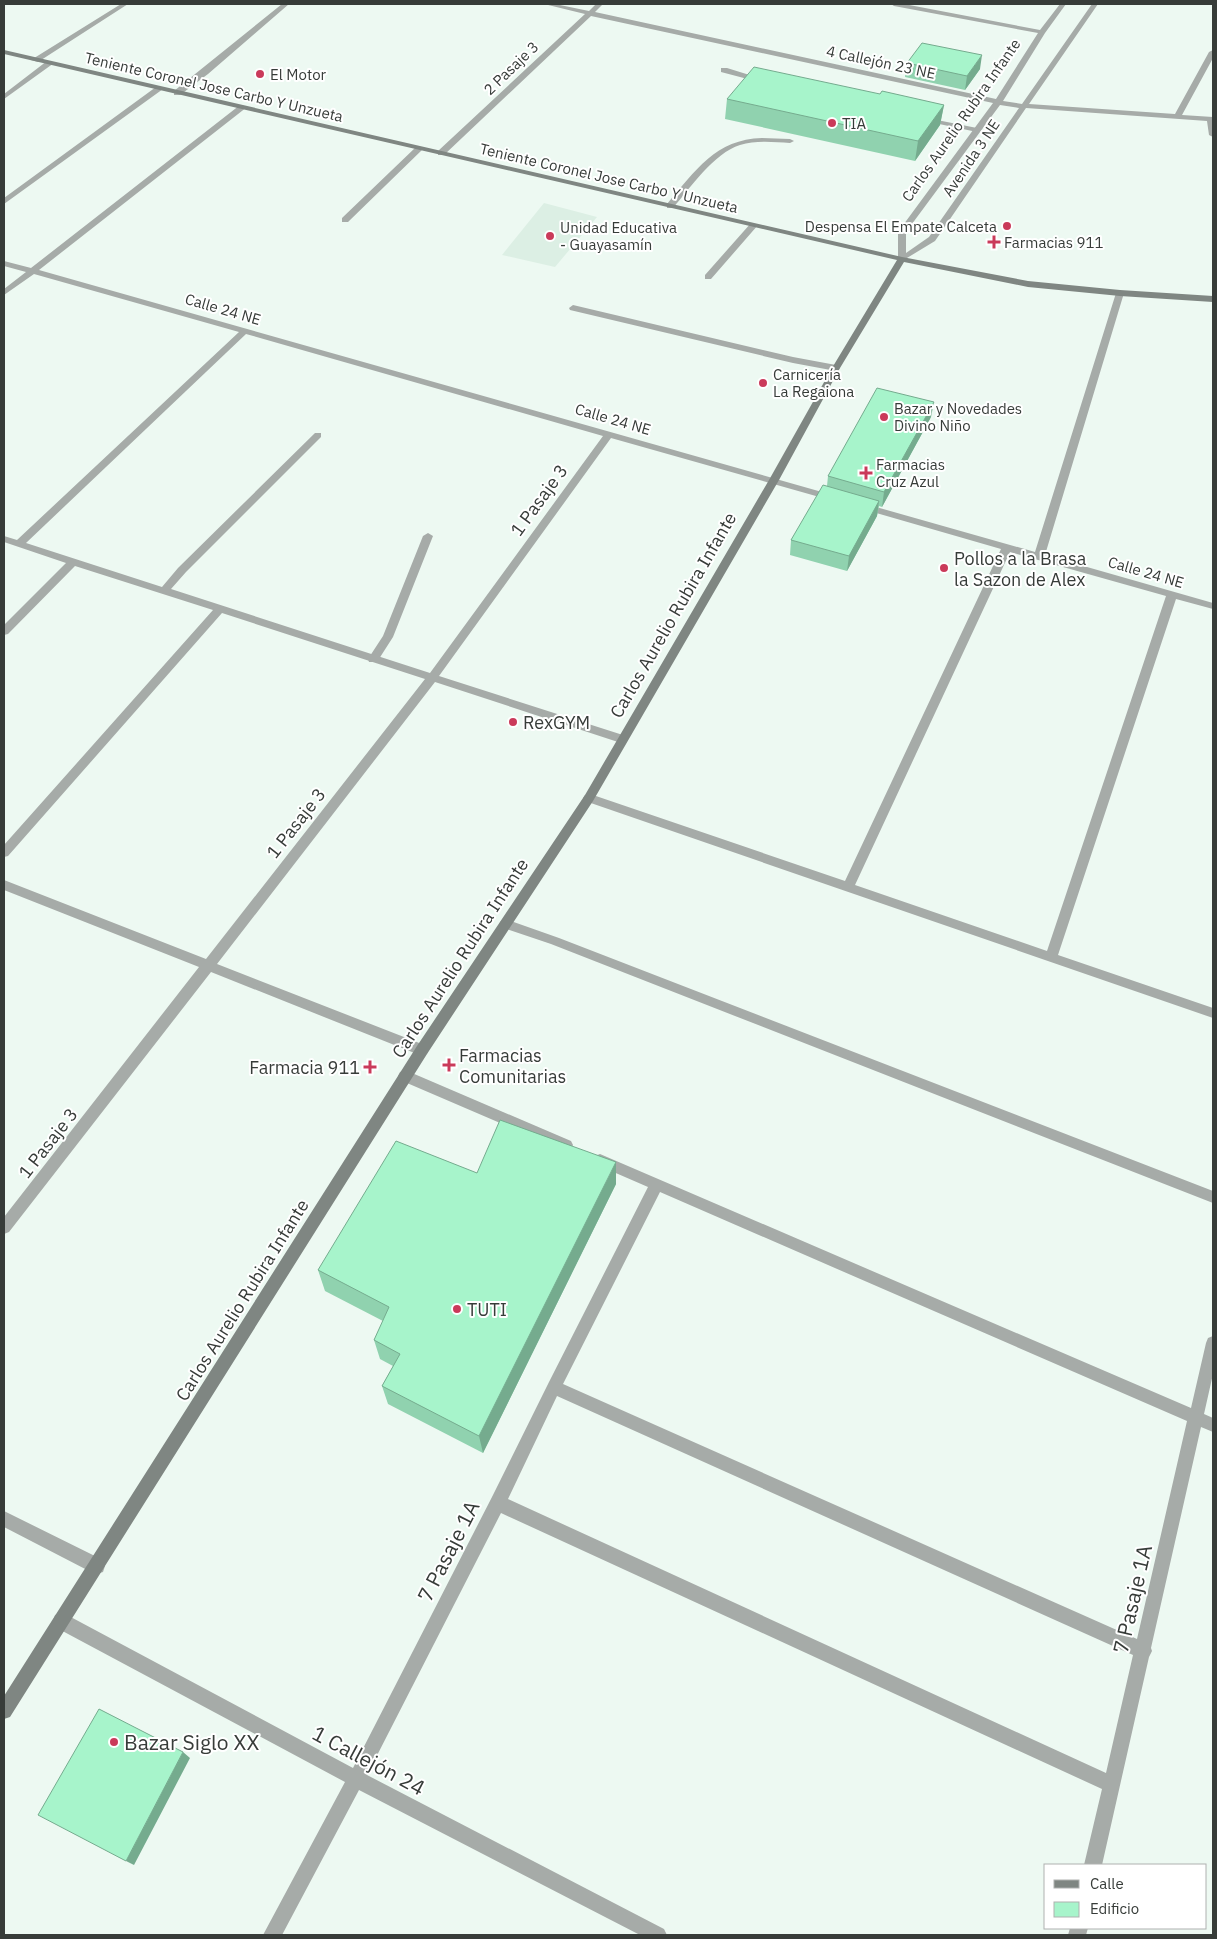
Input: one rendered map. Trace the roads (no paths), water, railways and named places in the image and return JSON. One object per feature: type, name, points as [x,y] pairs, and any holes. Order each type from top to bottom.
[{"type":"street","points":[[35,60],[125,4]]},
{"type":"street","points":[[177,93],[286,4]]},
{"type":"street","name":"4 Callejón 23 NE","points":[[547,4],[998,102],[1023,106],[1212,118]]},
{"type":"street","name":"2 Pasaje 3","points":[[441,154],[600,4]]},
{"type":"street","points":[[894,4],[1042,32]]},
{"type":"street","name":"Carlos Aurelio Rubira Infante","points":[[902,259],[902,232],[998,102],[1042,32],[1063,4]]},
{"type":"street","points":[[1023,106],[1095,4]]},
{"type":"street","name":"Teniente Coronel Jose Carbo Y Unzueta","points":[[4,52],[902,259],[1028,284],[1120,293],[1213,299]]},
{"type":"street","points":[[1178,116],[1213,52]]},
{"type":"street","points":[[4,97],[50,63]]},
{"type":"street","points":[[724,70],[771,82]]},
{"type":"street","points":[[4,202],[159,89]]},
{"type":"street","name":"Avenida 3 NE","points":[[836,368],[902,259],[932,239],[1023,106]]},
{"type":"street","points":[[4,293],[243,107]]},
{"type":"street","points":[[920,117],[976,130]]},
{"type":"street","points":[[1212,118],[1213,135]]},
{"type":"street","points":[[670,206],[710,161],[735,144],[766,140],[790,141]]},
{"type":"street","points":[[345,220],[405,161],[420,149]]},
{"type":"street","points":[[708,277],[754,225]]},
{"type":"street","name":"Calle 24 NE","points":[[4,263],[1213,606]]},
{"type":"street","points":[[1039,557],[1120,293]]},
{"type":"street","points":[[573,308],[792,360],[836,368]]},
{"type":"street","points":[[18,544],[245,331]]},
{"type":"street","name":"Carlos Aurelio Rubira Infante","points":[[4,1712],[405,1076],[589,798],[774,480],[836,368]]},
{"type":"street","name":"1 Pasaje 3","points":[[4,1228],[432,678],[609,434]]},
{"type":"street","points":[[164,591],[182,570],[318,435]]},
{"type":"street","points":[[374,659],[388,636],[428,536]]},
{"type":"street","points":[[4,539],[622,739]]},
{"type":"street","points":[[848,887],[1007,548]]},
{"type":"street","points":[[4,631],[73,562]]},
{"type":"street","points":[[1051,957],[1172,594]]},
{"type":"street","points":[[4,853],[220,609]]},
{"type":"street","points":[[589,798],[1213,1013]]},
{"type":"street","points":[[4,885],[422,1050]]},
{"type":"street","points":[[505,924],[564,944],[1213,1197]]},
{"type":"street","points":[[405,1076],[1213,1424]]},
{"type":"street","name":"7 Pasaje 1A","points":[[272,1935],[356,1779],[498,1503],[554,1387],[657,1184]]},
{"type":"street","name":"7 Pasaje 1A","points":[[1093,1864],[1144,1651],[1213,1342]]},
{"type":"street","points":[[554,1387],[1144,1651]]},
{"type":"street","points":[[498,1503],[1112,1785]]},
{"type":"street","points":[[4,1519],[96,1566]]},
{"type":"street","name":"1 Callejón 24","points":[[62,1621],[356,1779],[658,1935]]},
{"type":"place","name":"El Motor","points":[[260,74]]},
{"type":"place","name":"TIA","points":[[832,123]]},
{"type":"place","name":"Despensa El Empate Calceta","points":[[1007,226]]},
{"type":"place","name":"Unidad Educativa - Guayasamín","points":[[550,236]]},
{"type":"place","name":"Farmacias 911","points":[[994,242]]},
{"type":"place","name":"Carnicería La Regaiona","points":[[763,383]]},
{"type":"place","name":"Bazar y Novedades Divino Niño","points":[[884,417]]},
{"type":"place","name":"Farmacias Cruz Azul","points":[[866,473]]},
{"type":"place","name":"Pollos a la Brasa la Sazon de Alex","points":[[944,568]]},
{"type":"place","name":"RexGYM","points":[[513,722]]},
{"type":"place","name":"Farmacias Comunitarias","points":[[449,1065]]},
{"type":"place","name":"Farmacia 911","points":[[370,1067]]},
{"type":"place","name":"TUTI","points":[[457,1309]]},
{"type":"place","name":"Bazar Siglo XX","points":[[114,1742]]}]
